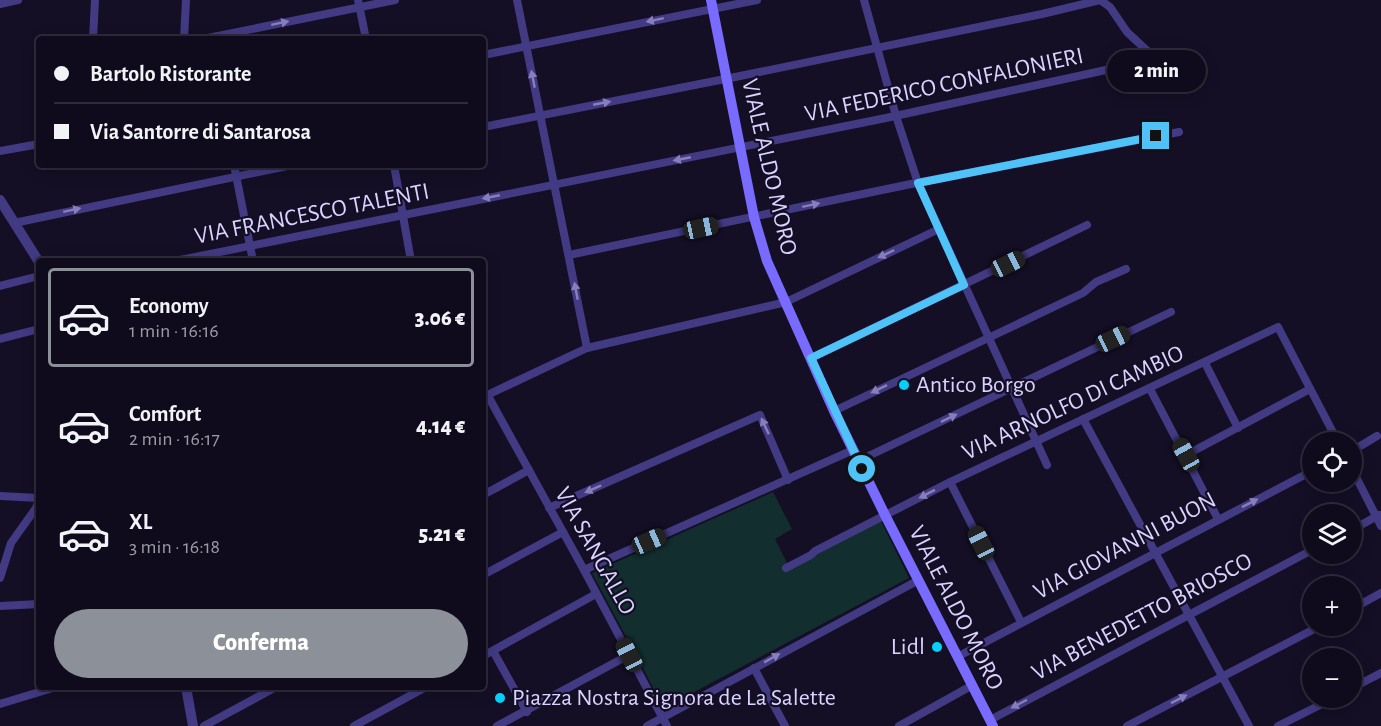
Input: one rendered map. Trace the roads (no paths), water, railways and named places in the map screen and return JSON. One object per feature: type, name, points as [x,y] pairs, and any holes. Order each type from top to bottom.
[{"type":"main road","name":"VIALE ALDO MORO","points":[[712,4],[754,217],[767,261],[858,461],[917,581],[992,723]]},
{"type":"street","points":[[0,3],[18,0]]},
{"type":"street","points":[[93,36],[95,0]]},
{"type":"street","points":[[184,36],[186,0]]},
{"type":"street","points":[[215,36],[358,3],[395,0]]},
{"type":"street","points":[[517,0],[587,348]]},
{"type":"street","points":[[486,54],[712,4],[757,0]]},
{"type":"street","points":[[864,0],[896,116],[918,183],[1047,465]]},
{"type":"street","name":"VIA FEDERICO CONFALONIERI","points":[[740,148],[1156,59],[1127,32],[1110,7],[1101,0],[877,47]]},
{"type":"street","points":[[358,3],[365,36]]},
{"type":"street","points":[[486,126],[877,47]]},
{"type":"street","points":[[569,255],[1179,132]]},
{"type":"street","points":[[0,151],[36,145]]},
{"type":"street","name":"VIA FRANCESCO TALENTI","points":[[190,258],[740,148]]},
{"type":"street","points":[[235,168],[252,258]]},
{"type":"street","points":[[14,223],[275,168]]},
{"type":"street","points":[[395,168],[410,258]]},
{"type":"street","points":[[0,200],[36,258]]},
{"type":"street","points":[[811,358],[1087,225]]},
{"type":"street","points":[[486,397],[587,348],[786,302],[939,229]]},
{"type":"street","points":[[834,411],[1083,293],[1096,282],[1126,269]]},
{"type":"street","points":[[0,286],[36,277]]},
{"type":"street","points":[[858,461],[1171,312]]},
{"type":"street","name":"VIA ARNOLFO DI CAMBIO","points":[[786,568],[950,482],[1278,327],[1310,389]]},
{"type":"street","points":[[0,339],[36,330]]},
{"type":"street","points":[[1205,363],[1238,428]]},
{"type":"street","points":[[1150,389],[1218,519]]},
{"type":"street","points":[[1186,455],[1310,389],[1333,432]]},
{"type":"street","name":"VIA SANGALLO","points":[[486,399],[529,470],[667,726]]},
{"type":"street","points":[[549,508],[760,415],[788,480]]},
{"type":"street","points":[[1083,419],[1157,552],[1249,726]]},
{"type":"street","points":[[1362,445],[1377,436]]},
{"type":"street","points":[[584,570],[854,450]]},
{"type":"street","points":[[486,493],[529,470]]},
{"type":"street","name":"VIA GIOVANNI BUON","points":[[957,657],[1302,476]]},
{"type":"street","points":[[950,482],[1021,622]]},
{"type":"street","points":[[1362,486],[1379,515],[1381,526]]},
{"type":"street","points":[[0,496],[36,499]]},
{"type":"street","points":[[0,578],[11,543],[36,508]]},
{"type":"street","points":[[1362,524],[1379,515]]},
{"type":"street","points":[[486,573],[562,532]]},
{"type":"street","name":"VIA BENEDETTO BRIOSCO","points":[[992,723],[1188,614],[1302,555]]},
{"type":"street","points":[[647,726],[917,581]]},
{"type":"street","points":[[1362,603],[1381,593]]},
{"type":"street","points":[[486,654],[596,594]]},
{"type":"street","points":[[0,606],[36,604]]},
{"type":"street","points":[[1127,726],[1302,635]]},
{"type":"street","points":[[493,651],[527,712]]},
{"type":"street","points":[[497,726],[527,712],[629,655]]},
{"type":"street","points":[[754,668],[784,726]]},
{"type":"street","points":[[1362,683],[1381,673]]},
{"type":"street","points":[[899,726],[971,686]]},
{"type":"street","points":[[0,705],[47,690]]},
{"type":"street","points":[[187,690],[193,726]]},
{"type":"street","points":[[204,726],[270,690]]},
{"type":"street","points":[[354,726],[420,690]]},
{"type":"street","points":[[1278,726],[1314,708]]},
{"type":"place","name":"Antico Borgo","points":[[904,385]]},
{"type":"place","name":"Lidl","points":[[937,647]]},
{"type":"place","name":"Piazza Nostra Signora de La Salette","points":[[500,698]]}]
